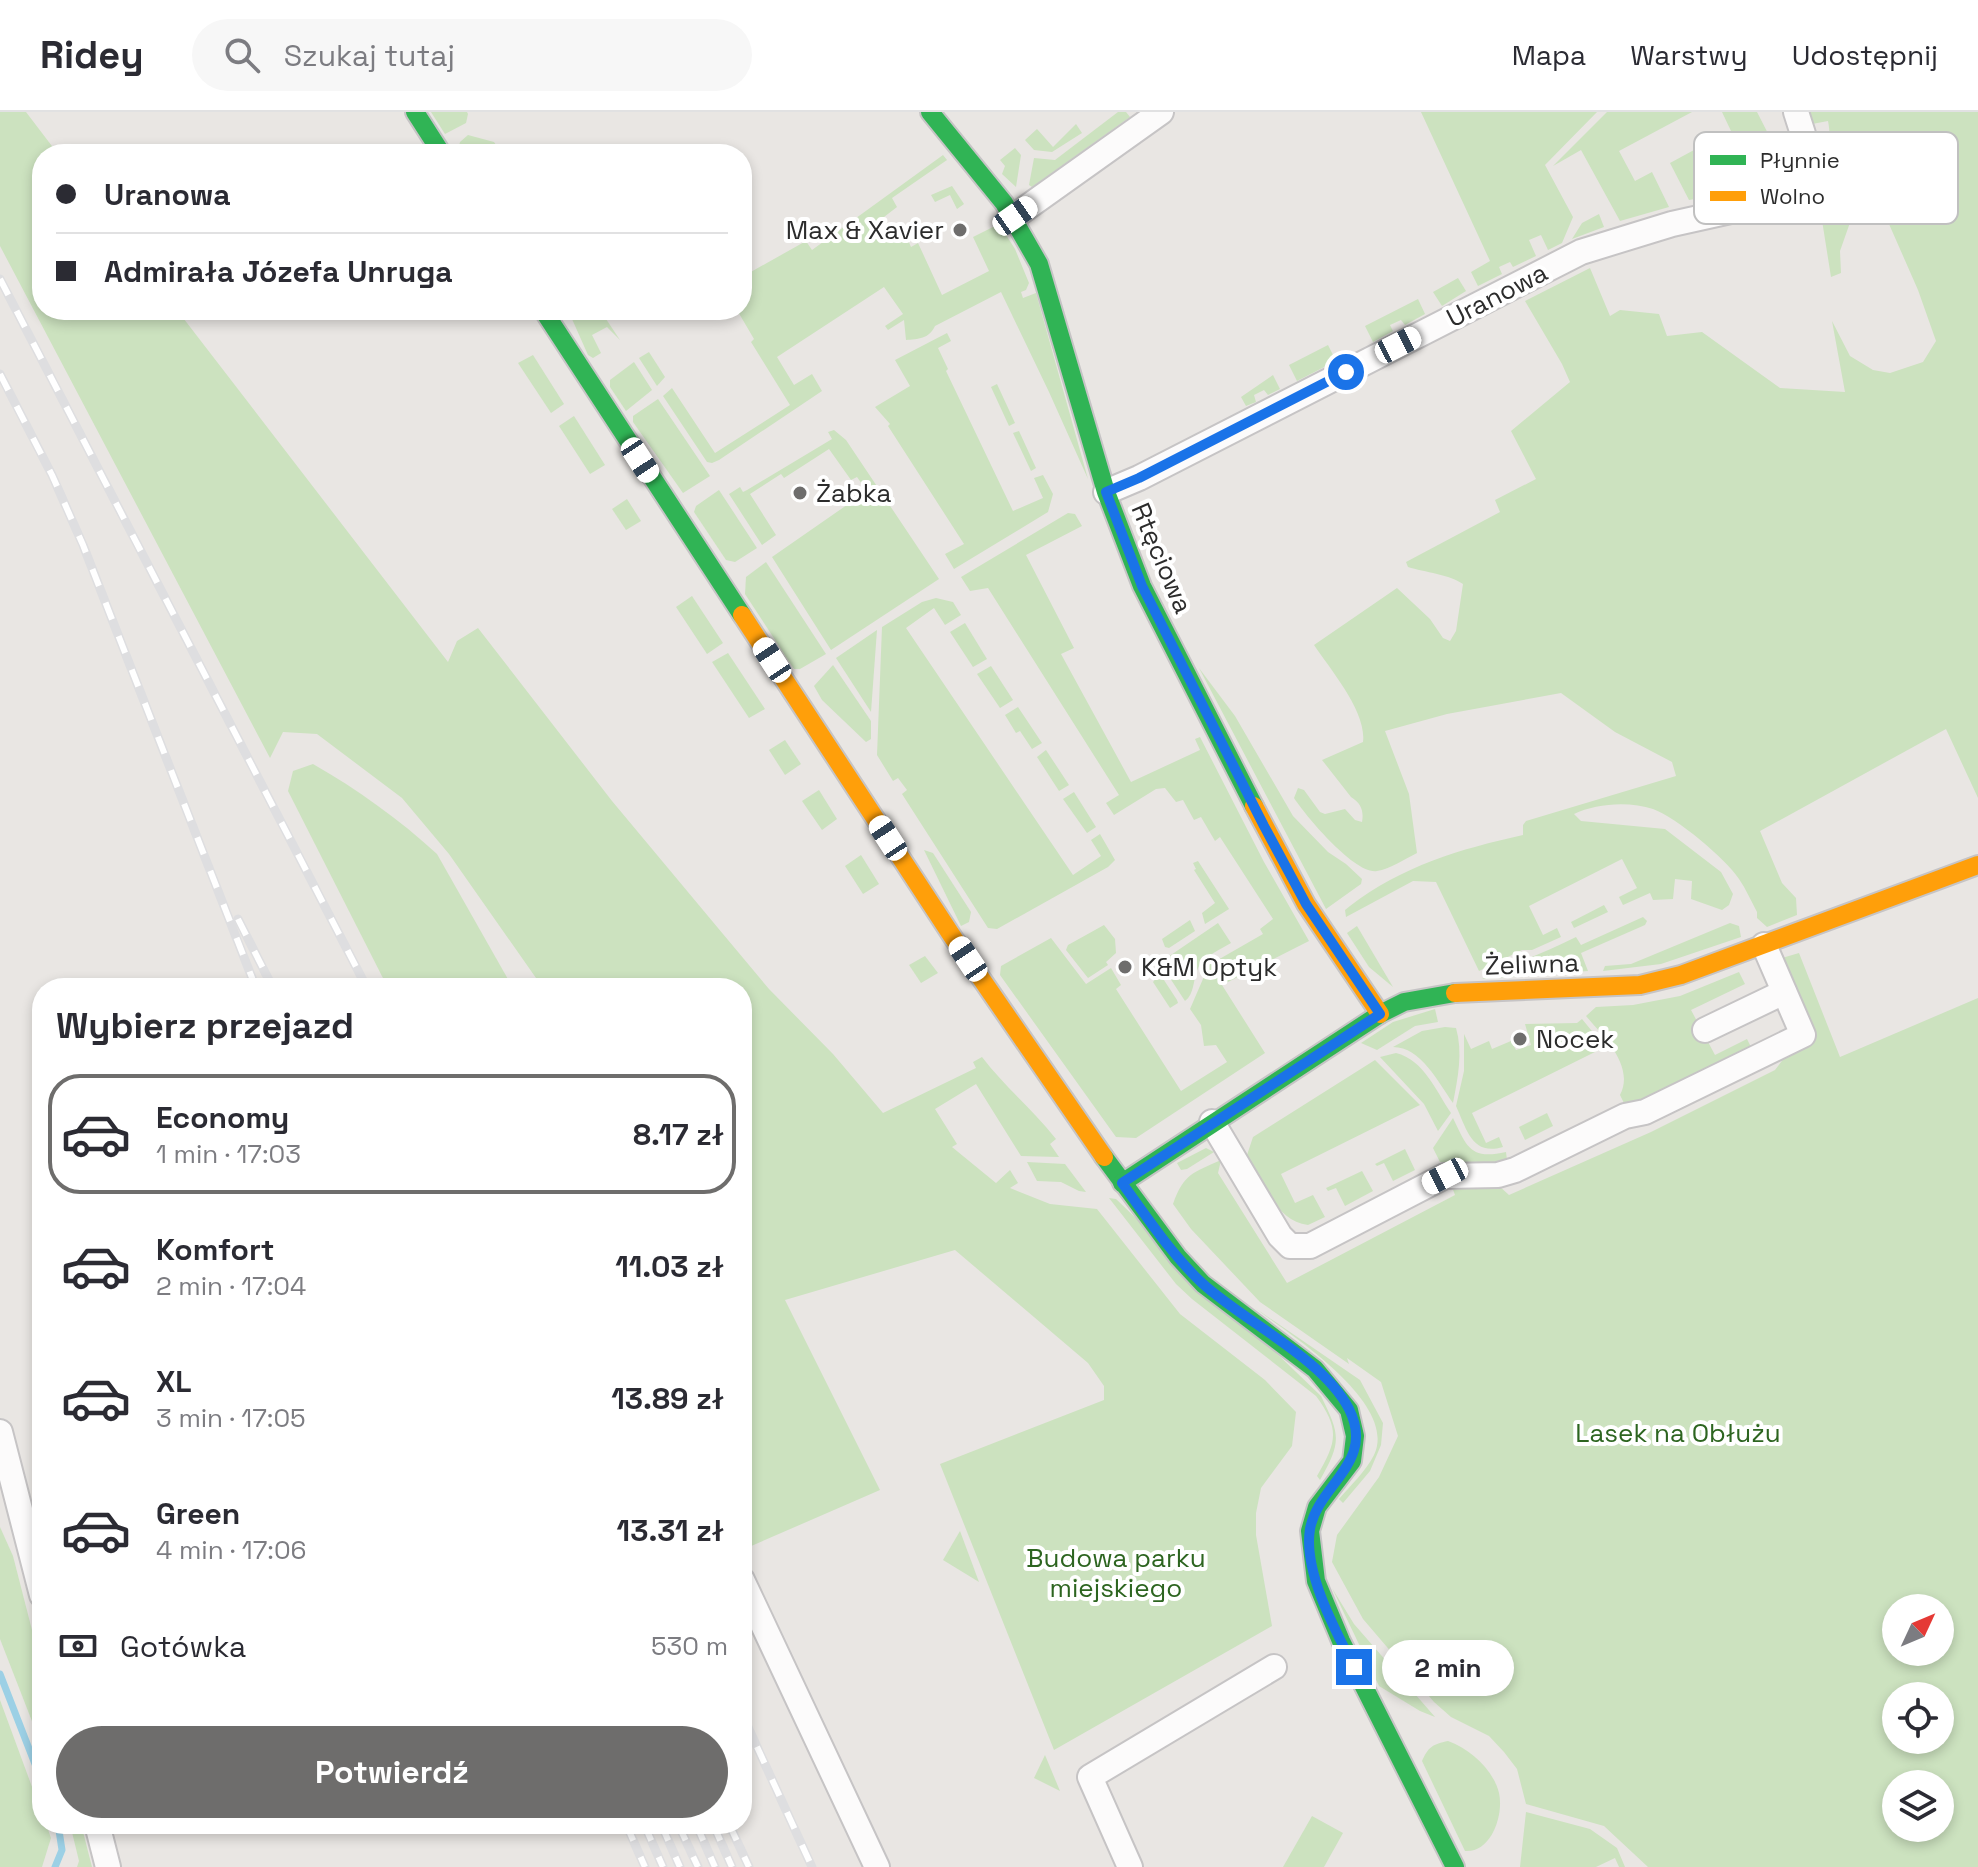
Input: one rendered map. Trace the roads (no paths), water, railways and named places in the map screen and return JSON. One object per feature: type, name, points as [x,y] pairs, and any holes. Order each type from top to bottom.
[{"type":"street","points":[[415,112],[436,144]]},
{"type":"street","name":"Rtęciowa","points":[[930,112],[1015,216],[1039,264],[1106,492],[1142,586],[1306,904],[1380,1014]]},
{"type":"street","points":[[1015,216],[1161,112]]},
{"type":"street","name":"Uranowa","points":[[1796,112],[1802,132]]},
{"type":"street","name":"Uranowa","points":[[1106,492],[1581,252],[1694,219]]},
{"type":"street","points":[[550,320],[954,939],[1122,1183],[1178,1257],[1203,1284],[1315,1369],[1349,1410],[1355,1436],[1352,1461],[1317,1507],[1310,1531],[1316,1581],[1341,1641],[1455,1867]]},
{"type":"street","name":"Żeliwna","points":[[1122,1183],[1380,1014],[1404,1002],[1444,993],[1640,985],[1681,975],[1978,865]]},
{"type":"street","points":[[1212,1122],[1280,1236],[1290,1246],[1310,1246],[1445,1176],[1498,1175],[1515,1170],[1625,1116],[1645,1112],[1803,1035],[1764,945]]},
{"type":"street","points":[[1705,1030],[1784,992]]},
{"type":"street","points":[[0,1432],[32,1553]]},
{"type":"street","points":[[752,1601],[877,1867]]},
{"type":"street","points":[[1130,1867],[1090,1777],[1274,1667]]},
{"type":"street","points":[[100,1834],[108,1867]]},
{"type":"waterway","points":[[0,1674],[32,1756]]},
{"type":"waterway","points":[[55,1867],[62,1850],[60,1834]]},
{"type":"railway","points":[[0,279],[362,978]]},
{"type":"railway","points":[[0,374],[52,475],[83,545],[252,978]]},
{"type":"railway","points":[[238,919],[268,978]]},
{"type":"railway","points":[[752,1736],[812,1867]]},
{"type":"railway","points":[[630,1834],[645,1867]]},
{"type":"railway","points":[[648,1834],[663,1867]]},
{"type":"railway","points":[[665,1834],[680,1867]]},
{"type":"railway","points":[[683,1834],[698,1867]]},
{"type":"railway","points":[[700,1834],[715,1867]]},
{"type":"railway","points":[[717,1834],[732,1867]]},
{"type":"railway","points":[[734,1834],[749,1867]]},
{"type":"place","name":"Max & Xavier","points":[[960,230]]},
{"type":"place","name":"Żabka","points":[[800,493]]},
{"type":"place","name":"K&M Optyk","points":[[1125,967]]},
{"type":"place","name":"Nocek","points":[[1520,1039]]},
{"type":"park label","name":"Lasek na Obłużu","points":[[1678,1433]]},
{"type":"park label","name":"Budowa parku miejskiego","points":[[1116,1573]]}]
